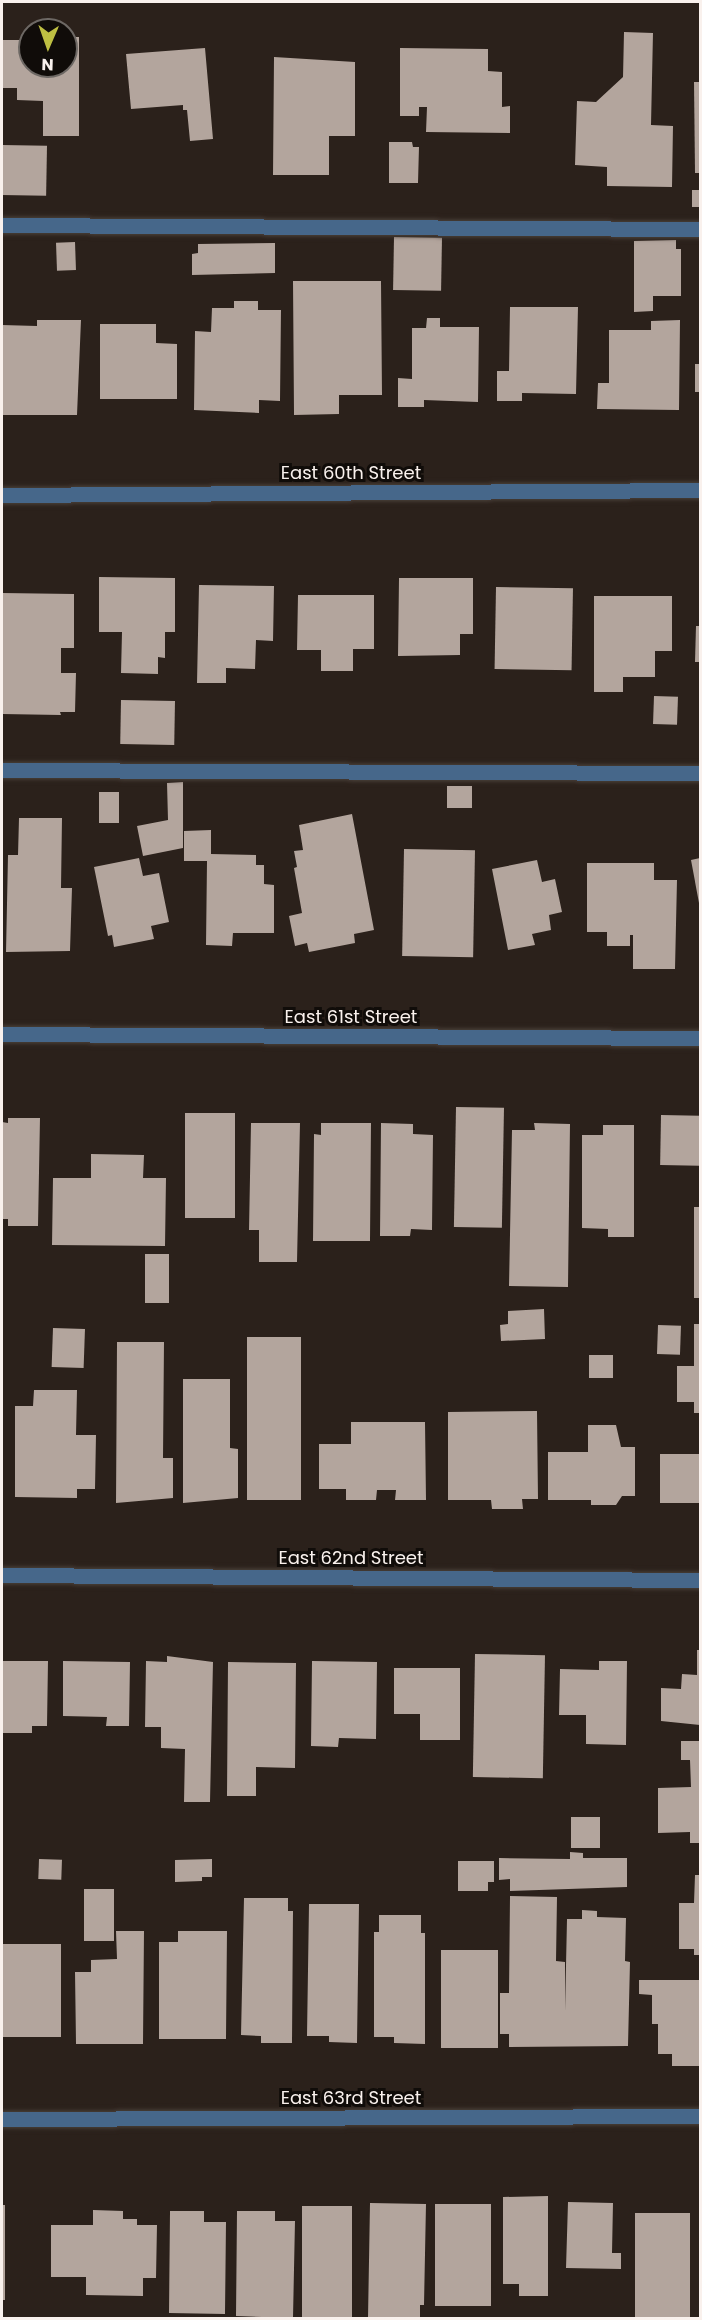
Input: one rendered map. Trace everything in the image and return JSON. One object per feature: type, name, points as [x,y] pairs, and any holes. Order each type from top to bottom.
[{"type":"street","points":[[2,225],[700,229]]},
{"type":"street","name":"East 60th Street","points":[[2,495],[700,490]]},
{"type":"street","points":[[2,770],[700,773]]},
{"type":"street","name":"East 61st Street","points":[[2,1034],[700,1038]]},
{"type":"street","name":"East 62nd Street","points":[[2,1575],[700,1580]]},
{"type":"street","name":"East 63rd Street","points":[[2,2118],[700,2116]]},
{"type":"building","points":[[624,32],[653,33],[651,125],[673,126],[672,187],[607,186],[607,167],[575,165],[577,101],[596,102],[623,77]]},
{"type":"building","points":[[79,37],[79,136],[43,136],[43,101],[17,100],[17,88],[2,88],[2,40],[18,40],[18,78],[78,78]]},
{"type":"building","points":[[205,48],[213,139],[190,141],[187,110],[183,110],[183,105],[131,109],[126,54]]},
{"type":"building","points":[[400,48],[488,49],[488,71],[502,72],[502,107],[510,106],[510,133],[426,132],[427,107],[419,107],[419,116],[400,116]]},
{"type":"building","points":[[274,57],[355,62],[355,136],[329,136],[329,175],[273,175]]},
{"type":"building","points":[[694,82],[700,82],[700,173],[695,173]]},
{"type":"building","points":[[389,142],[412,142],[413,147],[419,147],[418,183],[389,183]]},
{"type":"building","points":[[2,145],[47,146],[46,196],[2,195]]},
{"type":"building","points":[[692,190],[700,190],[700,207],[692,207]]},
{"type":"building","points":[[394,237],[442,238],[441,291],[393,290]]},
{"type":"building","points":[[676,240],[676,249],[681,249],[681,296],[653,296],[653,311],[634,312],[634,241]]},
{"type":"building","points":[[75,242],[76,270],[57,271],[56,243]]},
{"type":"building","points":[[275,243],[275,273],[192,275],[192,254],[198,253],[198,244]]},
{"type":"building","points":[[293,281],[381,281],[382,395],[339,395],[339,414],[294,415]]},
{"type":"building","points":[[234,301],[258,301],[258,310],[281,310],[280,401],[259,400],[259,413],[194,410],[195,331],[211,332],[212,308],[234,308]]},
{"type":"building","points":[[510,307],[578,307],[576,394],[522,393],[522,401],[497,401],[497,371],[509,371]]},
{"type":"building","points":[[427,318],[440,318],[440,327],[479,327],[478,402],[424,400],[424,407],[398,407],[398,378],[412,379],[412,328],[426,328]]},
{"type":"building","points":[[37,320],[81,320],[77,415],[2,415],[2,325],[37,326]]},
{"type":"building","points":[[680,320],[679,410],[597,409],[598,383],[609,383],[609,330],[651,330],[651,321]]},
{"type":"building","points":[[100,324],[156,324],[156,343],[177,344],[177,399],[100,399]]},
{"type":"building","points":[[695,364],[700,364],[700,392],[695,392]]},
{"type":"building","points":[[99,577],[175,578],[175,632],[165,632],[165,658],[158,657],[158,674],[121,673],[122,632],[99,632]]},
{"type":"building","points":[[399,578],[473,578],[473,634],[460,634],[460,655],[398,656]]},
{"type":"building","points":[[199,585],[274,586],[273,641],[256,640],[255,669],[226,668],[226,683],[197,683]]},
{"type":"building","points":[[496,587],[573,588],[572,670],[495,669]]},
{"type":"building","points":[[2,593],[74,594],[74,648],[61,648],[61,673],[76,673],[75,712],[60,712],[61,715],[2,714]]},
{"type":"building","points":[[298,595],[374,595],[374,649],[353,649],[353,671],[321,671],[321,650],[297,650]]},
{"type":"building","points":[[594,596],[672,596],[672,651],[655,651],[655,677],[623,677],[623,692],[594,692]]},
{"type":"building","points":[[696,626],[700,626],[700,662],[695,662]]},
{"type":"building","points":[[654,696],[678,697],[677,725],[653,724]]},
{"type":"building","points":[[121,700],[175,701],[174,745],[120,744]]},
{"type":"building","points":[[183,782],[183,848],[143,856],[137,826],[168,820],[167,783]]},
{"type":"building","points":[[447,786],[472,786],[472,808],[447,808]]},
{"type":"building","points":[[99,792],[119,792],[119,823],[99,823]]},
{"type":"building","points":[[352,814],[374,930],[354,934],[355,943],[309,952],[307,943],[295,946],[289,916],[302,913],[294,868],[297,867],[294,851],[303,850],[299,825]]},
{"type":"building","points":[[19,818],[62,818],[61,888],[72,888],[70,951],[6,952],[8,855],[18,855]]},
{"type":"building","points":[[211,830],[211,854],[256,855],[256,865],[264,865],[264,884],[274,885],[274,933],[233,933],[232,946],[206,945],[207,861],[184,861],[184,831]]},
{"type":"building","points":[[404,849],[475,850],[473,957],[402,956]]},
{"type":"building","points":[[139,858],[143,876],[159,873],[169,922],[151,926],[154,939],[114,947],[112,935],[108,936],[94,867]]},
{"type":"building","points":[[700,858],[700,903],[699,903],[691,860]]},
{"type":"building","points":[[537,860],[542,882],[555,879],[562,912],[549,915],[551,930],[532,934],[535,945],[508,950],[492,869]]},
{"type":"building","points":[[587,863],[654,863],[654,880],[677,880],[675,969],[633,969],[633,935],[630,935],[630,946],[607,946],[607,932],[587,932]]},
{"type":"building","points":[[456,1107],[504,1108],[502,1228],[454,1227]]},
{"type":"building","points":[[185,1113],[235,1113],[235,1218],[185,1218]]},
{"type":"building","points":[[661,1115],[700,1116],[699,1166],[660,1165]]},
{"type":"building","points":[[8,1118],[40,1118],[38,1226],[8,1226],[8,1219],[2,1219],[2,1122],[8,1123]]},
{"type":"building","points":[[251,1123],[300,1123],[297,1262],[259,1262],[259,1230],[249,1230]]},
{"type":"building","points":[[321,1123],[371,1123],[370,1241],[313,1241],[314,1134],[321,1135]]},
{"type":"building","points":[[381,1123],[413,1124],[413,1134],[433,1135],[432,1230],[411,1229],[410,1236],[380,1236]]},
{"type":"building","points":[[534,1123],[570,1124],[568,1287],[509,1286],[512,1130],[535,1130]]},
{"type":"building","points":[[603,1125],[634,1125],[634,1237],[608,1237],[608,1229],[582,1228],[582,1135],[603,1135]]},
{"type":"building","points":[[91,1154],[144,1155],[143,1178],[166,1178],[165,1246],[52,1245],[53,1178],[91,1178]]},
{"type":"building","points":[[694,1207],[700,1207],[700,1298],[694,1298]]},
{"type":"building","points":[[145,1254],[169,1254],[169,1303],[145,1303]]},
{"type":"building","points":[[544,1309],[545,1339],[501,1341],[500,1325],[508,1324],[508,1311]]},
{"type":"building","points":[[694,1324],[700,1324],[700,1413],[694,1413],[694,1402],[677,1402],[677,1366],[694,1366]]},
{"type":"building","points":[[658,1325],[681,1326],[680,1355],[657,1354]]},
{"type":"building","points":[[53,1328],[85,1329],[84,1368],[52,1367]]},
{"type":"building","points":[[247,1337],[301,1337],[301,1500],[247,1500]]},
{"type":"building","points":[[117,1342],[164,1342],[163,1458],[173,1458],[173,1498],[116,1503]]},
{"type":"building","points":[[589,1355],[613,1355],[613,1378],[589,1378]]},
{"type":"building","points":[[183,1379],[230,1379],[230,1448],[238,1449],[238,1498],[183,1503]]},
{"type":"building","points":[[34,1390],[77,1390],[76,1435],[96,1435],[95,1489],[77,1489],[77,1498],[15,1497],[15,1406],[33,1406]]},
{"type":"building","points":[[537,1411],[538,1499],[522,1499],[523,1509],[492,1509],[491,1500],[448,1500],[448,1412]]},
{"type":"building","points":[[351,1422],[425,1422],[426,1500],[395,1500],[396,1490],[377,1490],[376,1500],[346,1500],[346,1489],[319,1489],[319,1444],[351,1444]]},
{"type":"building","points":[[588,1425],[616,1425],[621,1447],[635,1447],[635,1496],[622,1496],[616,1505],[591,1505],[591,1500],[548,1500],[548,1452],[588,1452]]},
{"type":"building","points":[[660,1454],[700,1454],[700,1503],[660,1503]]},
{"type":"building","points":[[697,1650],[700,1650],[700,1725],[661,1721],[661,1688],[681,1689],[682,1674],[697,1675]]},
{"type":"building","points":[[475,1654],[545,1655],[543,1778],[473,1777]]},
{"type":"building","points":[[167,1656],[213,1662],[210,1802],[184,1802],[185,1749],[161,1748],[161,1727],[145,1727],[146,1661],[167,1662]]},
{"type":"building","points":[[2,1661],[48,1661],[47,1726],[32,1726],[32,1733],[2,1733]]},
{"type":"building","points":[[63,1661],[130,1662],[129,1726],[106,1726],[107,1717],[63,1716]]},
{"type":"building","points":[[312,1661],[377,1662],[376,1739],[339,1738],[338,1747],[311,1746]]},
{"type":"building","points":[[599,1661],[627,1661],[626,1745],[586,1744],[586,1715],[559,1715],[560,1669],[599,1670]]},
{"type":"building","points":[[228,1662],[296,1663],[295,1768],[256,1767],[256,1796],[227,1796]]},
{"type":"building","points":[[394,1668],[460,1668],[460,1740],[420,1740],[420,1714],[394,1714]]},
{"type":"building","points":[[681,1741],[700,1741],[700,1843],[690,1843],[690,1832],[658,1833],[658,1788],[691,1787],[690,1760],[681,1760]]},
{"type":"building","points":[[571,1817],[600,1817],[600,1848],[571,1848]]},
{"type":"building","points":[[570,1852],[583,1853],[583,1858],[627,1858],[627,1887],[510,1891],[510,1879],[499,1880],[499,1858],[570,1859]]},
{"type":"building","points":[[39,1859],[62,1860],[61,1880],[38,1879]]},
{"type":"building","points":[[212,1859],[212,1877],[202,1877],[202,1881],[175,1882],[175,1860]]},
{"type":"building","points":[[458,1861],[494,1861],[494,1882],[488,1882],[488,1891],[458,1891]]},
{"type":"building","points":[[695,1875],[700,1875],[700,1955],[694,1955],[694,1949],[679,1949],[679,1903],[694,1903]]},
{"type":"building","points":[[84,1889],[114,1889],[114,1941],[84,1941]]},
{"type":"building","points":[[510,1896],[557,1897],[556,1961],[565,1962],[565,2011],[567,1919],[582,1919],[582,1910],[597,1911],[597,1917],[626,1918],[625,1961],[630,1962],[628,2046],[509,2047],[509,2034],[500,2034],[500,1993],[509,1993]]},
{"type":"building","points":[[244,1898],[288,1898],[288,1911],[293,1911],[292,2043],[261,2043],[261,2036],[241,2035]]},
{"type":"building","points":[[309,1904],[359,1904],[357,2043],[329,2042],[329,2036],[307,2036]]},
{"type":"building","points":[[379,1915],[421,1915],[421,1933],[425,1933],[425,2044],[394,2043],[394,2037],[374,2037],[374,1932],[379,1932]]},
{"type":"building","points":[[116,1931],[144,1931],[143,2044],[76,2044],[75,1972],[91,1972],[91,1960],[117,1959]]},
{"type":"building","points":[[178,1931],[227,1931],[226,2039],[159,2039],[159,1942],[178,1942]]},
{"type":"building","points":[[2,1944],[61,1944],[61,2037],[2,2037]]},
{"type":"building","points":[[441,1950],[498,1950],[498,2048],[441,2048]]},
{"type":"building","points":[[639,1980],[700,1980],[700,2066],[672,2066],[672,2054],[658,2054],[658,2024],[652,2024],[652,1995],[639,1994]]},
{"type":"building","points":[[548,2196],[548,2296],[519,2296],[519,2284],[503,2284],[503,2197]]},
{"type":"building","points":[[568,2202],[613,2203],[612,2253],[621,2253],[621,2269],[566,2268]]},
{"type":"building","points":[[370,2203],[426,2204],[424,2305],[420,2305],[420,2318],[368,2318]]},
{"type":"building","points":[[435,2204],[491,2204],[491,2306],[435,2306]]},
{"type":"building","points":[[2,2205],[5,2205],[5,2300],[2,2300]]},
{"type":"building","points":[[302,2206],[352,2206],[352,2318],[302,2318]]},
{"type":"building","points":[[93,2210],[123,2211],[123,2219],[137,2219],[137,2225],[157,2225],[156,2278],[143,2278],[143,2296],[86,2295],[86,2277],[51,2277],[51,2225],[93,2225]]},
{"type":"building","points":[[170,2211],[204,2211],[204,2222],[226,2222],[225,2314],[169,2313]]},
{"type":"building","points":[[237,2211],[275,2211],[275,2221],[295,2221],[293,2318],[236,2316]]},
{"type":"building","points":[[635,2213],[690,2213],[690,2318],[635,2318]]}]
